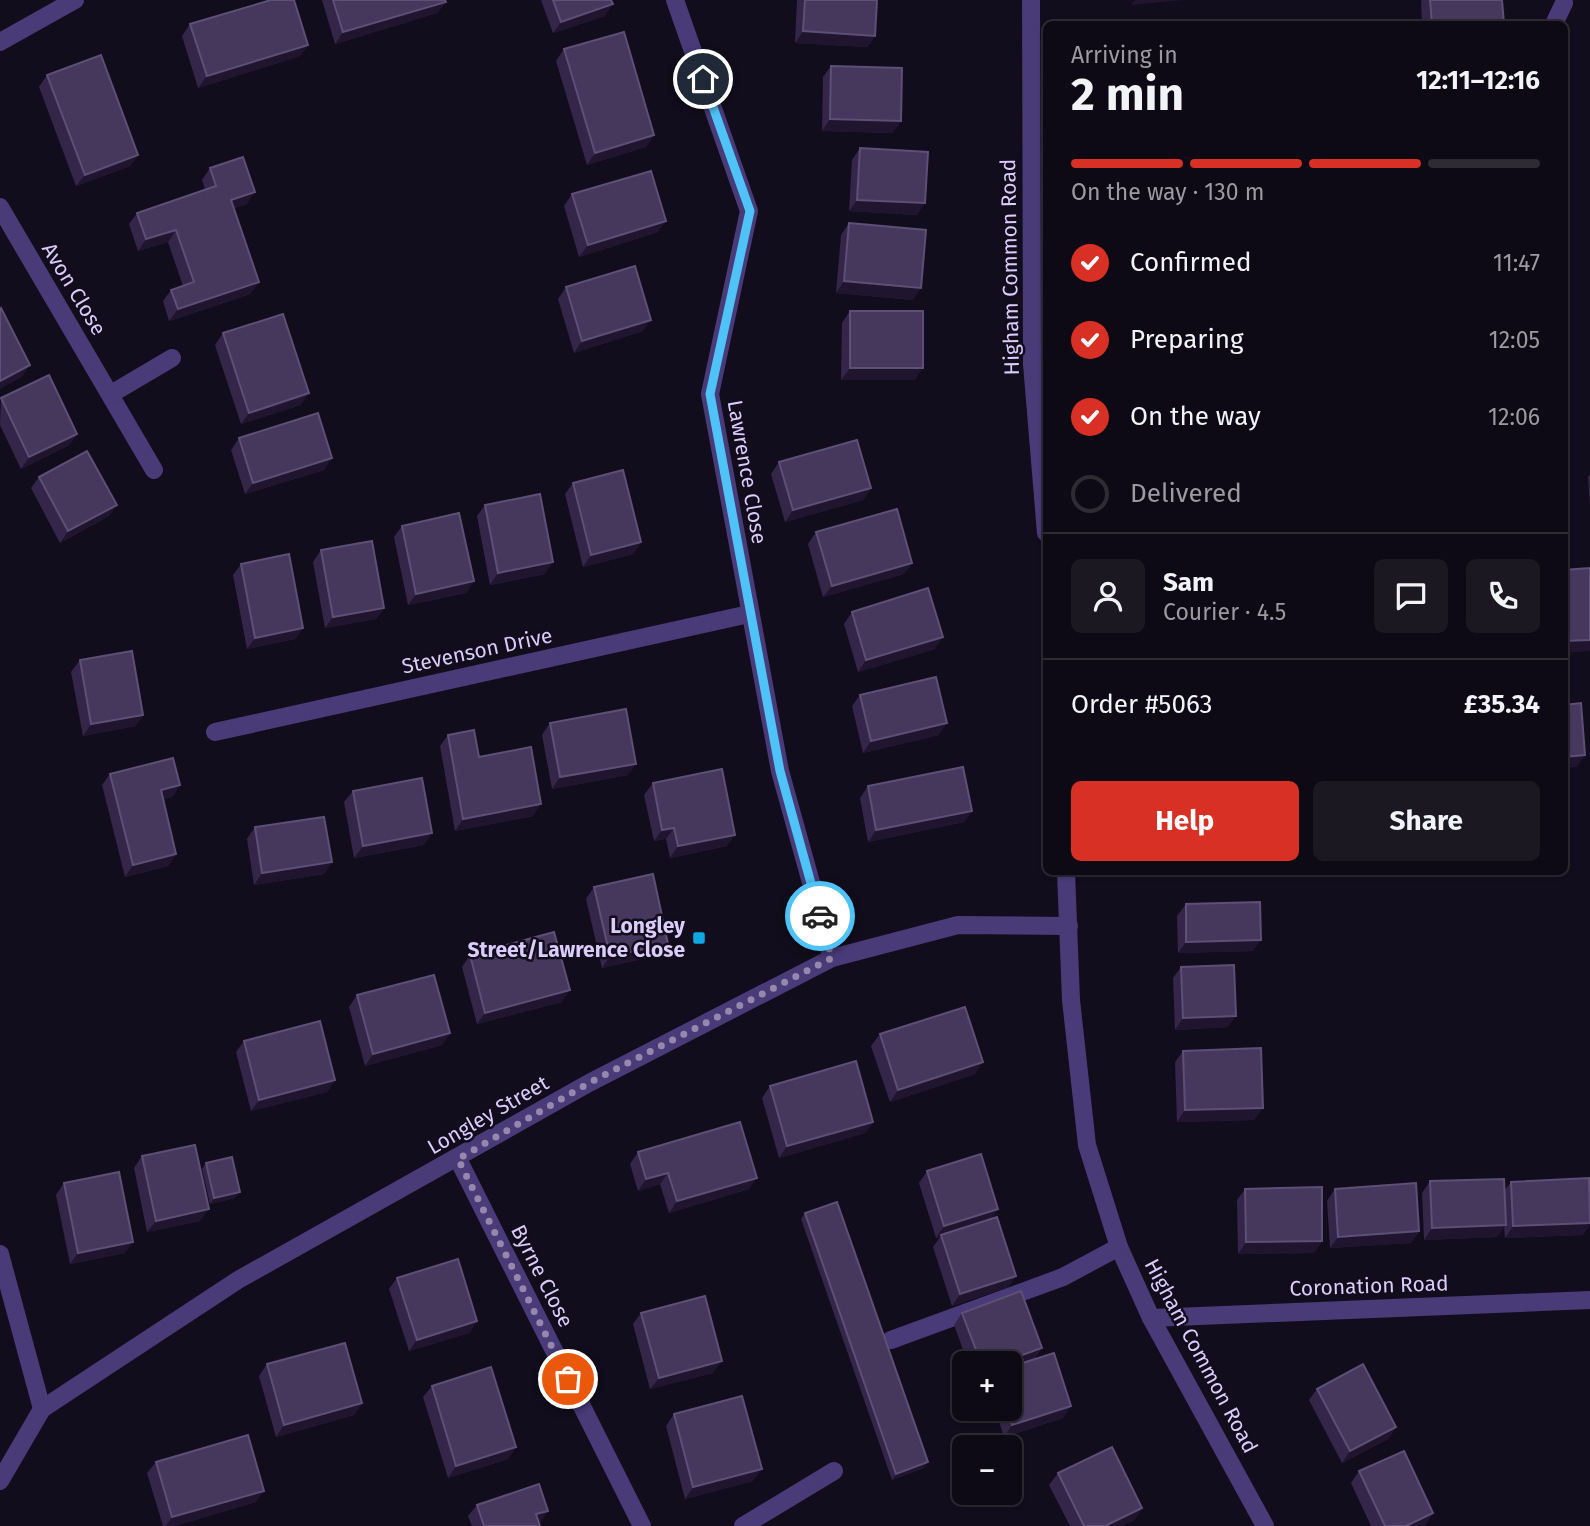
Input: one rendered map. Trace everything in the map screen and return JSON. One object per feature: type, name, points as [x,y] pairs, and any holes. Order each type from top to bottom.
[{"type":"street","points":[[0,43],[75,0]]},
{"type":"street","name":"Lawrence Close","points":[[676,0],[750,211],[710,394],[780,771],[832,958]]},
{"type":"street","name":"Higham Common Road","points":[[1031,0],[1043,461]]},
{"type":"street","points":[[1555,21],[1564,3]]},
{"type":"street","name":"Avon Close","points":[[0,206],[154,470]]},
{"type":"street","points":[[111,394],[172,358]]},
{"type":"street","name":"Stevenson Drive","points":[[215,732],[749,614]]},
{"type":"street","name":"Higham Common Road","points":[[1066,875],[1072,1000],[1087,1144],[1119,1247],[1151,1318],[1265,1526]]},
{"type":"street","name":"Longley Street","points":[[0,1481],[42,1409],[238,1280],[458,1159],[589,1083],[832,958],[958,926],[1069,926]]},
{"type":"street","name":"Byrne Close","points":[[458,1159],[642,1526]]},
{"type":"street","points":[[891,1340],[1063,1277],[1119,1247]]},
{"type":"street","points":[[0,1254],[42,1409]]},
{"type":"street","name":"Coronation Road","points":[[1151,1318],[1590,1300]]},
{"type":"street","points":[[743,1526],[834,1471]]},
{"type":"building","points":[[271,0],[294,0],[308,45],[207,76],[190,24]]},
{"type":"building","points":[[333,0],[445,0],[446,2],[343,32]]},
{"type":"building","points":[[553,0],[611,0],[613,4],[561,22]]},
{"type":"building","points":[[805,0],[877,0],[875,36],[803,31]]},
{"type":"building","points":[[1430,0],[1502,0],[1504,21],[1432,21]]},
{"type":"building","points":[[624,32],[654,135],[595,153],[564,49]]},
{"type":"building","points":[[101,55],[138,155],[85,175],[47,75]]},
{"type":"building","points":[[831,66],[902,68],[901,121],[830,119]]},
{"type":"building","points":[[860,148],[928,152],[925,203],[857,200]]},
{"type":"building","points":[[243,157],[255,192],[231,200],[259,282],[178,309],[171,290],[194,282],[176,230],[146,239],[137,213],[216,186],[210,168]]},
{"type":"building","points":[[651,171],[666,221],[588,245],[572,194]]},
{"type":"building","points":[[849,223],[926,230],[921,288],[844,281]]},
{"type":"building","points":[[635,266],[651,320],[582,341],[566,287]]},
{"type":"building","points":[[0,309],[30,365],[0,381]]},
{"type":"building","points":[[850,311],[923,311],[923,368],[850,368]]},
{"type":"building","points":[[283,314],[309,393],[249,413],[223,333]]},
{"type":"building","points":[[49,375],[77,434],[29,457],[1,398]]},
{"type":"building","points":[[318,413],[332,458],[253,483],[239,438]]},
{"type":"building","points":[[857,440],[871,488],[793,510],[779,462]]},
{"type":"building","points":[[87,451],[117,505],[68,531],[39,477]]},
{"type":"building","points":[[623,470],[641,542],[591,555],[573,483]]},
{"type":"building","points":[[540,494],[553,562],[498,573],[485,505]]},
{"type":"building","points":[[897,509],[912,563],[832,586],[816,532]]},
{"type":"building","points":[[459,513],[474,581],[416,594],[402,526]]},
{"type":"building","points":[[372,541],[384,608],[333,617],[321,550]]},
{"type":"building","points":[[289,554],[303,628],[255,638],[241,564]]},
{"type":"building","points":[[1590,568],[1590,640],[1568,641],[1568,570]]},
{"type":"building","points":[[928,588],[943,637],[866,660],[852,612]]},
{"type":"building","points":[[132,651],[143,715],[91,724],[80,660]]},
{"type":"building","points":[[936,677],[947,723],[871,741],[860,695]]},
{"type":"building","points":[[1581,703],[1585,755],[1568,757],[1568,705]]},
{"type":"building","points":[[626,709],[636,764],[560,777],[550,723]]},
{"type":"building","points":[[474,730],[479,757],[531,747],[541,804],[463,819],[448,735]]},
{"type":"building","points":[[173,758],[180,785],[161,790],[176,854],[133,865],[110,774]]},
{"type":"building","points":[[963,767],[972,811],[876,830],[868,786]]},
{"type":"building","points":[[722,769],[735,835],[678,846],[674,828],[662,830],[653,783]]},
{"type":"building","points":[[422,778],[432,833],[363,846],[353,791]]},
{"type":"building","points":[[324,817],[332,862],[262,873],[255,827]]},
{"type":"building","points":[[653,874],[668,944],[610,956],[594,887]]},
{"type":"building","points":[[1260,902],[1261,940],[1186,942],[1186,904]]},
{"type":"building","points":[[554,932],[570,990],[485,1013],[470,955]]},
{"type":"building","points":[[1234,965],[1236,1016],[1183,1018],[1181,967]]},
{"type":"building","points":[[434,975],[450,1033],[373,1054],[357,995]]},
{"type":"building","points":[[965,1007],[983,1062],[898,1090],[880,1034]]},
{"type":"building","points":[[320,1021],[335,1080],[259,1100],[244,1041]]},
{"type":"building","points":[[1261,1048],[1263,1108],[1185,1110],[1183,1051]]},
{"type":"building","points":[[856,1061],[873,1122],[787,1146],[770,1086]]},
{"type":"building","points":[[740,1122],[757,1178],[677,1201],[668,1173],[646,1179],[638,1152]]},
{"type":"building","points":[[195,1145],[209,1209],[156,1221],[142,1156]]},
{"type":"building","points":[[981,1154],[998,1209],[944,1226],[927,1171]]},
{"type":"building","points":[[232,1157],[240,1192],[214,1198],[206,1163]]},
{"type":"building","points":[[119,1172],[133,1242],[78,1253],[64,1183]]},
{"type":"building","points":[[1589,1178],[1590,1223],[1513,1226],[1511,1182]]},
{"type":"building","points":[[1504,1179],[1506,1225],[1432,1228],[1430,1181]]},
{"type":"building","points":[[1416,1183],[1419,1231],[1338,1237],[1335,1189]]},
{"type":"building","points":[[1322,1187],[1322,1241],[1246,1242],[1245,1189]]},
{"type":"building","points":[[837,1202],[928,1462],[896,1474],[805,1213]]},
{"type":"building","points":[[997,1217],[1016,1276],[960,1294],[941,1235]]},
{"type":"building","points":[[458,1259],[477,1321],[417,1340],[397,1278]]},
{"type":"building","points":[[1021,1291],[1042,1348],[1022,1355],[1022,1351],[976,1351],[962,1313]]},
{"type":"building","points":[[705,1296],[722,1361],[659,1378],[641,1313]]},
{"type":"building","points":[[345,1343],[362,1403],[284,1425],[267,1364]]},
{"type":"building","points":[[1054,1353],[1071,1406],[1012,1425],[1011,1421],[1022,1421],[1022,1363]]},
{"type":"building","points":[[1363,1364],[1396,1427],[1350,1451],[1317,1389]]},
{"type":"building","points":[[491,1367],[516,1447],[456,1466],[432,1386]]},
{"type":"building","points":[[742,1396],[762,1469],[693,1487],[674,1414]]},
{"type":"building","points":[[248,1435],[264,1491],[172,1517],[156,1462]]},
{"type":"building","points":[[1112,1447],[1142,1508],[1105,1526],[1084,1526],[1058,1473]]},
{"type":"building","points":[[1404,1451],[1433,1513],[1406,1526],[1385,1526],[1359,1471]]},
{"type":"building","points":[[539,1484],[548,1511],[536,1514],[540,1526],[484,1526],[477,1505]]},
{"type":"way so far","points":[[568,1379],[458,1159],[589,1083],[832,958],[820,916]]},
{"type":"place","name":"Longley Street/Lawrence Close","points":[[699,938]]},
{"type":"route","points":[[703,79],[750,211],[710,394],[780,771],[820,916]]}]
